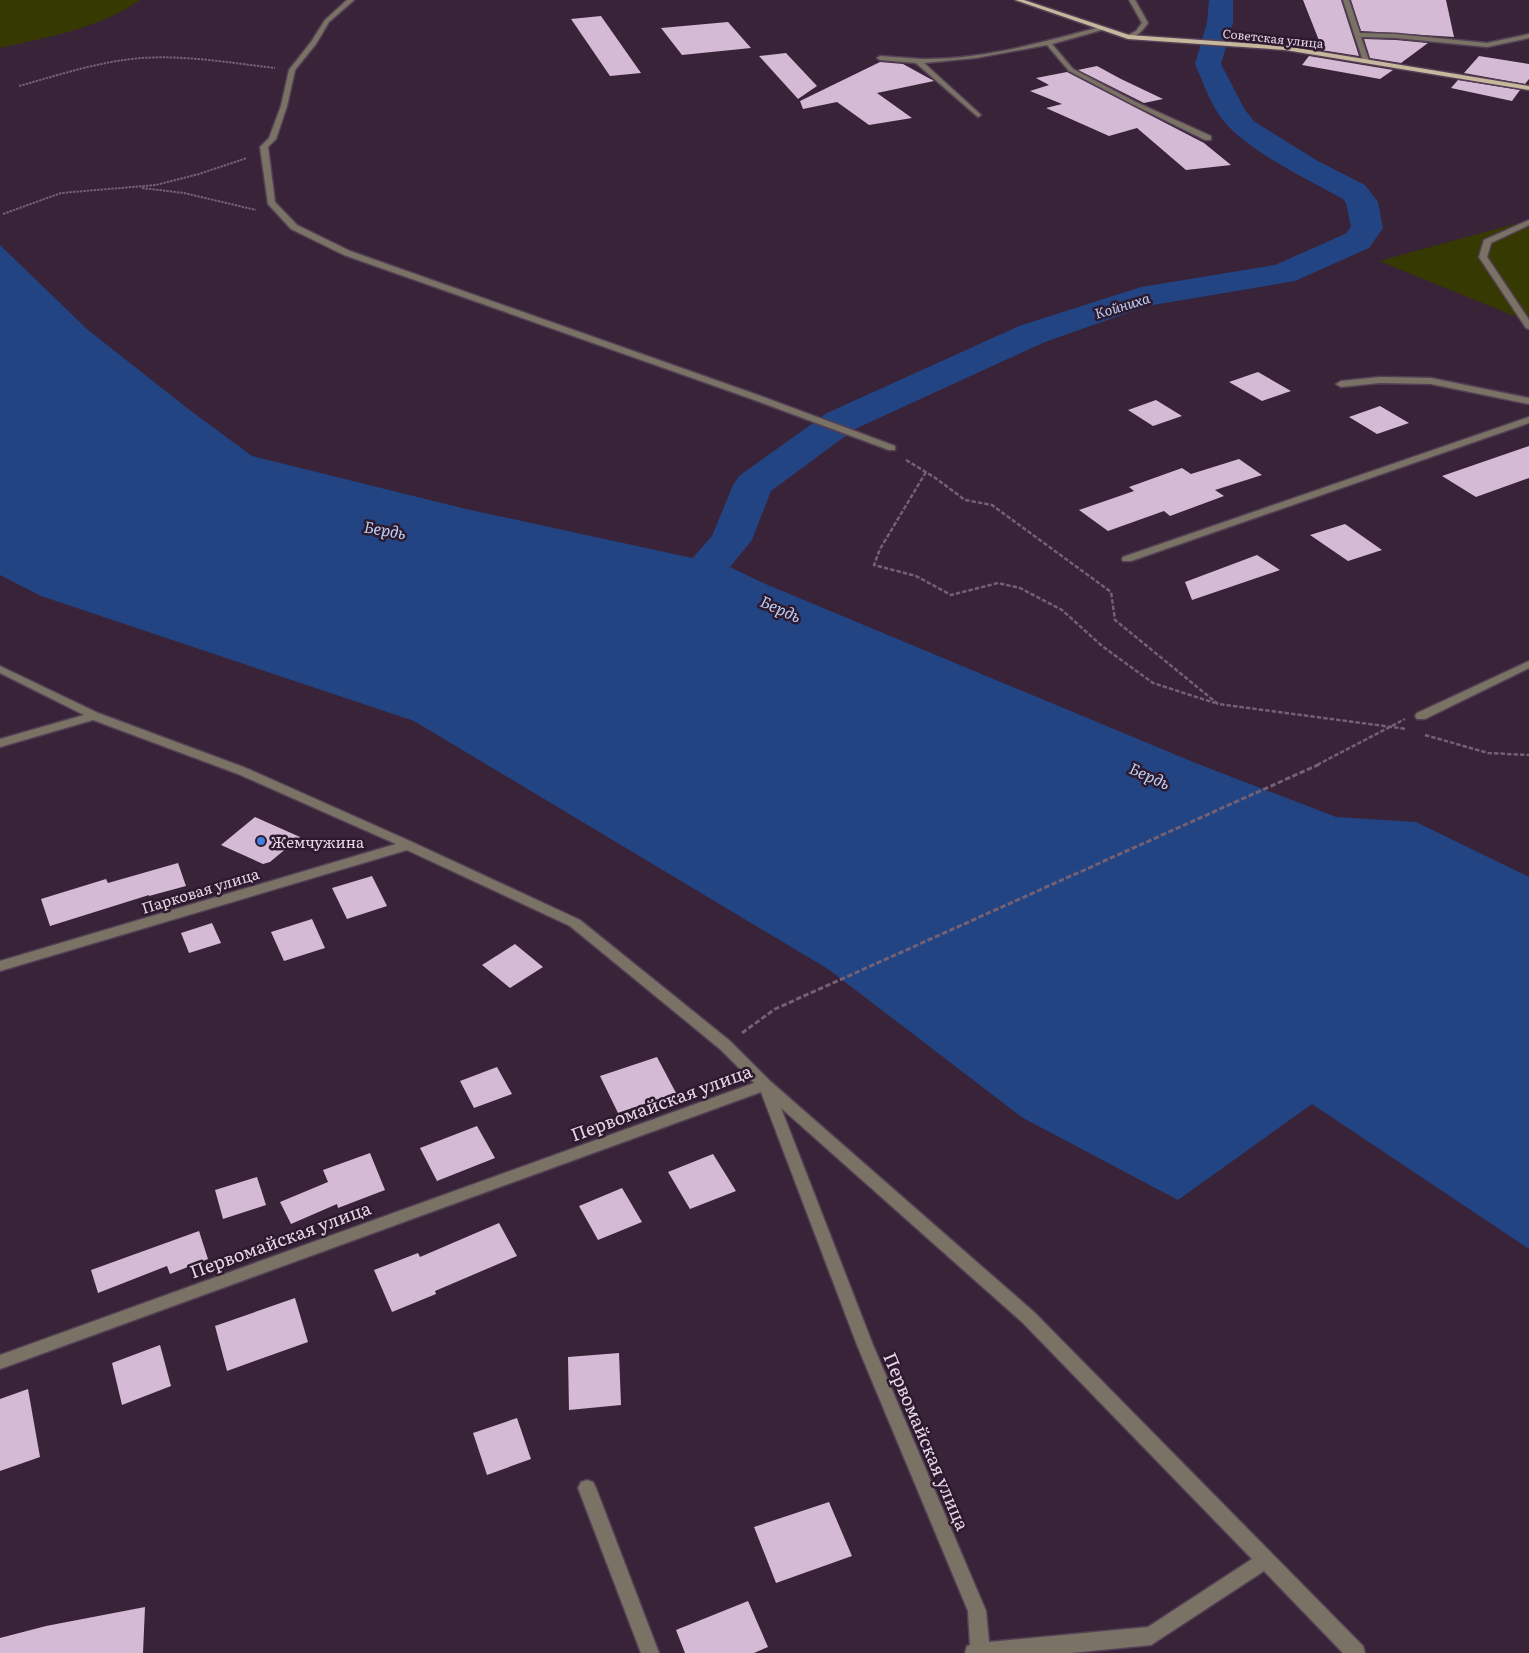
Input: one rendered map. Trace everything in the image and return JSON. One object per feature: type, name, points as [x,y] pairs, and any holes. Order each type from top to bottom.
[{"type":"main road","name":"Советская улица","points":[[1018,0],[1128,37],[1284,48],[1529,88]]},
{"type":"street","points":[[351,0],[327,21],[314,43],[292,70],[284,106],[272,139],[264,147],[271,202],[294,227],[348,254],[752,396],[892,448]]},
{"type":"street","points":[[1128,37],[1138,32],[1145,23],[1132,0]]},
{"type":"street","points":[[1346,0],[1366,61]]},
{"type":"street","points":[[880,58],[932,61],[981,55],[1049,44],[1100,29]]},
{"type":"street","points":[[1358,34],[1487,44],[1529,36]]},
{"type":"street","points":[[1049,44],[1071,70],[1134,103],[1208,138]]},
{"type":"street","points":[[917,60],[978,115]]},
{"type":"street","points":[[1529,222],[1487,242],[1483,257],[1529,326]]},
{"type":"street","points":[[1341,384],[1380,380],[1431,381],[1529,401]]},
{"type":"street","points":[[1127,559],[1529,420]]},
{"type":"street","points":[[1421,716],[1529,664]]},
{"type":"street","points":[[0,669],[94,716],[242,771],[408,845],[575,923],[725,1044],[765,1085],[1028,1318],[1356,1653]]},
{"type":"street","points":[[0,743],[94,716]]},
{"type":"street","name":"Парковая улица","points":[[0,966],[408,845]]},
{"type":"street","name":"Первомайская улица","points":[[0,1362],[765,1085],[865,1345],[976,1611],[977,1652]]},
{"type":"street","points":[[587,1488],[650,1653]]},
{"type":"street","points":[[977,1652],[1151,1636],[1264,1561]]},
{"type":"path","points":[[19,86],[82,68],[142,58],[190,60],[292,70]]},
{"type":"path","points":[[136,188],[198,175],[242,161],[264,147]]},
{"type":"path","points":[[3,214],[58,194],[86,190],[136,188],[184,193],[243,208],[283,215]]},
{"type":"path","points":[[892,448],[904,459],[965,500],[992,505],[1111,592],[1115,620],[1218,704]]},
{"type":"path","points":[[926,472],[880,549],[874,564],[916,576],[951,595],[998,583],[1020,588],[1062,610],[1102,646],[1153,683],[1218,704],[1393,726],[1412,731]]},
{"type":"path","points":[[1422,734],[1488,752],[1529,755]]},
{"type":"path","points":[[725,1044],[775,1009],[1321,764]]},
{"type":"shaded area","points":[[0,0],[140,0],[124,10],[90,25],[54,36],[0,48]]},
{"type":"shaded area","points":[[1529,220],[1529,322],[1379,261]]},
{"type":"water","name":"Бердь","points":[[0,245],[88,330],[187,408],[252,456],[466,509],[715,563],[1193,762],[1336,817],[1416,822],[1529,877],[1529,1249],[1312,1104],[1178,1200],[1023,1118],[828,969],[414,721],[41,596],[0,575]]},
{"type":"building","points":[[1303,0],[1341,0],[1359,56],[1315,49],[1320,43]]},
{"type":"building","points":[[1351,0],[1446,0],[1454,37],[1361,31]]},
{"type":"building","points":[[601,16],[641,73],[610,76],[571,19]]},
{"type":"building","points":[[728,22],[751,48],[682,55],[661,28]]},
{"type":"building","points":[[1364,39],[1428,43],[1401,63],[1370,58]]},
{"type":"building","points":[[786,53],[817,86],[798,99],[759,56]]},
{"type":"building","points":[[1309,56],[1393,70],[1380,79],[1302,65]]},
{"type":"building","points":[[1479,56],[1529,64],[1529,79],[1525,84],[1464,73]]},
{"type":"building","points":[[880,62],[903,64],[934,81],[877,93],[912,118],[869,125],[837,102],[803,109],[800,101]]},
{"type":"building","points":[[1097,66],[1163,99],[1144,103],[1078,70]]},
{"type":"building","points":[[1067,72],[1204,143],[1231,165],[1186,170],[1137,128],[1109,136],[1046,108],[1062,104],[1030,91],[1049,85],[1036,78]]},
{"type":"building","points":[[1458,80],[1520,90],[1512,101],[1451,88]]},
{"type":"building","points":[[1258,372],[1291,391],[1262,401],[1229,382]]},
{"type":"building","points":[[1156,400],[1182,416],[1153,426],[1128,410]]},
{"type":"building","points":[[1380,406],[1409,423],[1377,434],[1349,417]]},
{"type":"building","points":[[1529,446],[1529,478],[1476,497],[1442,476]]},
{"type":"building","points":[[1239,459],[1262,475],[1215,490],[1224,496],[1170,516],[1164,511],[1108,531],[1079,510],[1134,491],[1129,487],[1182,468],[1191,474]]},
{"type":"building","points":[[1345,524],[1382,550],[1348,561],[1310,535]]},
{"type":"building","points":[[1257,555],[1280,570],[1192,600],[1185,582]]},
{"type":"building","name":"Жемчужина","points":[[255,817],[300,837],[270,862],[263,864],[221,845]]},
{"type":"building","points":[[178,863],[186,886],[149,895],[50,926],[41,899],[106,879],[108,883]]},
{"type":"building","points":[[372,876],[387,906],[347,919],[332,888]]},
{"type":"building","points":[[312,919],[325,948],[284,961],[271,932]]},
{"type":"building","points":[[212,923],[221,943],[189,953],[181,933]]},
{"type":"building","points":[[515,944],[543,967],[510,988],[482,965]]},
{"type":"building","points":[[657,1057],[676,1093],[618,1113],[600,1076]]},
{"type":"building","points":[[497,1067],[512,1094],[474,1108],[460,1081]]},
{"type":"building","points":[[477,1126],[495,1158],[437,1181],[420,1148]]},
{"type":"building","points":[[370,1153],[385,1190],[338,1208],[337,1204],[291,1224],[280,1202],[328,1182],[323,1170]]},
{"type":"building","points":[[713,1154],[736,1191],[690,1209],[668,1172]]},
{"type":"building","points":[[257,1177],[266,1205],[223,1219],[215,1190]]},
{"type":"building","points":[[622,1188],[642,1222],[598,1240],[579,1206]]},
{"type":"building","points":[[499,1223],[517,1256],[435,1291],[436,1294],[392,1312],[374,1270],[418,1253],[420,1257]]},
{"type":"building","points":[[199,1231],[208,1259],[170,1274],[167,1266],[98,1293],[91,1270]]},
{"type":"building","points":[[295,1298],[308,1342],[227,1371],[215,1326]]},
{"type":"building","points":[[160,1345],[171,1386],[122,1405],[112,1363]]},
{"type":"building","points":[[619,1353],[621,1405],[569,1410],[568,1357]]},
{"type":"building","points":[[28,1389],[40,1457],[0,1471],[0,1399]]},
{"type":"building","points":[[517,1418],[531,1459],[487,1475],[473,1433]]},
{"type":"building","points":[[829,1502],[852,1556],[776,1583],[754,1527]]},
{"type":"building","points":[[748,1601],[768,1647],[754,1653],[685,1653],[676,1630]]},
{"type":"building","points":[[145,1607],[143,1653],[0,1653],[0,1638],[46,1626]]},
{"type":"waterway","name":"Койниха","points":[[751,594],[703,571],[731,540],[753,485],[841,421],[1032,334],[1141,297],[1283,274],[1357,241],[1367,228],[1362,202],[1354,192],[1305,166],[1245,128],[1232,113],[1208,64],[1220,23],[1221,0]]},
{"type":"place","name":"Жемчужина","points":[[261,841]]}]
